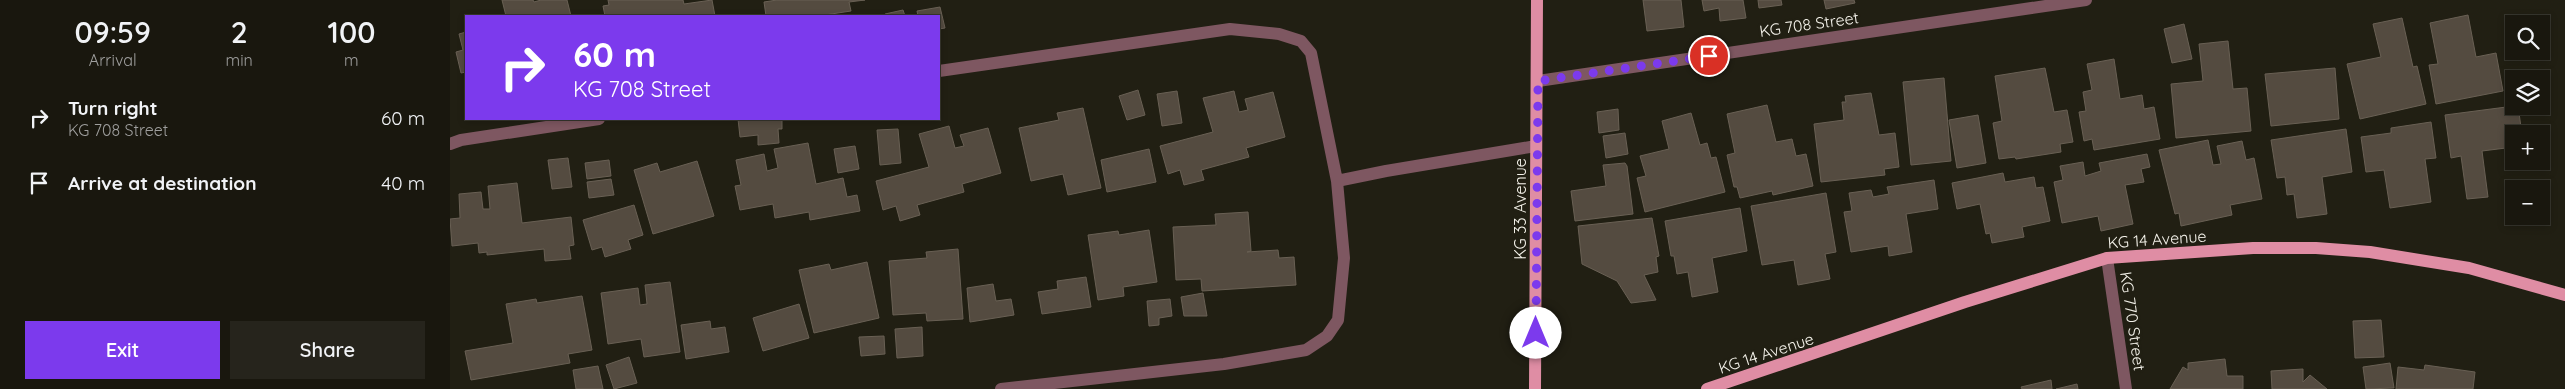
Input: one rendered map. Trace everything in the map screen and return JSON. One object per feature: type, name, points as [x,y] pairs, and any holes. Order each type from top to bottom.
[{"type":"main road","name":"KG 33 Avenue","points":[[1535,389],[1538,81],[1536,0]]},
{"type":"main road","name":"KG 14 Avenue","points":[[1707,389],[1965,302],[2107,258],[2253,248],[2316,248],[2370,252],[2468,268],[2565,295]]},
{"type":"street","name":"KG 708 Street","points":[[1538,81],[2086,0]]},
{"type":"street","points":[[940,71],[1230,29],[1279,34],[1301,40],[1311,53],[1337,181],[1344,258],[1338,320],[1327,336],[1306,350],[1224,364],[1001,389]]},
{"type":"street","points":[[450,144],[461,140],[592,120]]},
{"type":"street","points":[[1337,181],[1386,170],[1536,146]]},
{"type":"street","name":"KG 770 Street","points":[[2107,258],[2126,389]]},
{"type":"building","points":[[502,0],[533,0],[534,2],[541,0],[567,0],[571,15],[506,15]]},
{"type":"building","points":[[608,0],[683,0],[684,4],[712,0],[715,15],[605,15],[603,6],[609,5]]},
{"type":"building","points":[[777,0],[865,0],[849,2],[851,11],[825,15],[766,15],[764,2]]},
{"type":"building","points":[[1643,0],[1681,0],[1684,27],[1647,31]]},
{"type":"building","points":[[1702,0],[1743,0],[1746,18],[1720,21],[1719,8],[1704,11]]},
{"type":"building","points":[[1758,0],[1781,0],[1782,5],[1759,8]]},
{"type":"building","points":[[1824,0],[1854,0],[1855,3],[1826,9]]},
{"type":"building","points":[[940,7],[945,28],[940,29],[940,15],[918,15],[917,11]]},
{"type":"building","points":[[903,10],[905,15],[885,15]]},
{"type":"building","points":[[2468,15],[2476,57],[2496,53],[2503,91],[2436,104],[2429,65],[2438,64],[2430,23]]},
{"type":"building","points":[[2402,18],[2413,67],[2417,66],[2426,104],[2360,119],[2347,64],[2381,57],[2373,24]]},
{"type":"building","points":[[2184,24],[2192,59],[2172,63],[2164,29]]},
{"type":"building","points":[[465,32],[465,72],[461,73],[456,52],[463,50],[459,34]]},
{"type":"building","points":[[2228,41],[2233,89],[2247,88],[2251,131],[2176,138],[2171,84],[2203,81],[2199,44]]},
{"type":"building","points":[[2114,59],[2120,99],[2142,95],[2144,109],[2154,107],[2160,139],[2094,150],[2092,139],[2084,141],[2079,112],[2086,111],[2083,92],[2092,90],[2087,64]]},
{"type":"building","points":[[2045,68],[2054,112],[2067,110],[2073,142],[2060,144],[2061,152],[2016,159],[2015,157],[1999,159],[1993,123],[2002,121],[1995,76]]},
{"type":"building","points":[[2335,68],[2339,119],[2271,126],[2265,74]]},
{"type":"building","points":[[1944,78],[1951,161],[1911,165],[1903,82]]},
{"type":"building","points":[[1138,90],[1145,115],[1127,120],[1119,96]]},
{"type":"building","points":[[1177,91],[1182,123],[1162,126],[1157,94]]},
{"type":"building","points":[[1234,91],[1239,112],[1248,110],[1245,99],[1273,92],[1285,137],[1246,148],[1249,157],[1201,170],[1204,180],[1184,185],[1180,170],[1168,174],[1160,146],[1213,132],[1203,98]]},
{"type":"building","points":[[1871,93],[1879,135],[1895,133],[1899,167],[1884,169],[1885,175],[1821,182],[1814,124],[1844,120],[1842,102],[1846,102],[1845,96]]},
{"type":"building","points":[[1767,105],[1776,142],[1792,139],[1796,156],[1806,154],[1813,186],[1773,195],[1772,191],[1740,198],[1737,187],[1734,187],[1727,155],[1735,153],[1727,114]]},
{"type":"building","points":[[2505,107],[2505,115],[2519,115],[2521,125],[2505,125],[2505,148],[2482,151],[2488,197],[2467,199],[2461,156],[2451,158],[2445,115]]},
{"type":"building","points":[[1083,108],[1101,188],[1068,195],[1063,174],[1031,181],[1019,128],[1059,120],[1057,113]]},
{"type":"building","points":[[1618,109],[1619,130],[1599,133],[1597,112]]},
{"type":"building","points":[[1691,113],[1700,145],[1707,143],[1711,158],[1716,157],[1725,192],[1645,212],[1637,178],[1646,176],[1640,156],[1669,149],[1662,121]]},
{"type":"building","points":[[1978,115],[1986,163],[1957,168],[1949,120]]},
{"type":"building","points":[[738,120],[782,120],[782,129],[778,129],[779,143],[758,145],[758,135],[740,137]]},
{"type":"building","points":[[2431,122],[2436,158],[2425,159],[2431,202],[2390,208],[2384,170],[2366,172],[2361,137],[2391,133],[2391,128]]},
{"type":"building","points":[[949,126],[955,148],[964,146],[960,135],[988,128],[1001,173],[962,184],[964,192],[917,205],[920,215],[900,221],[896,206],[883,210],[876,181],[929,167],[919,134]]},
{"type":"building","points":[[898,129],[901,163],[880,165],[877,130]]},
{"type":"building","points":[[2346,129],[2352,172],[2322,177],[2327,214],[2297,218],[2294,194],[2287,195],[2285,177],[2277,178],[2271,140]]},
{"type":"building","points":[[1625,133],[1628,154],[1606,158],[1603,136]]},
{"type":"building","points":[[2208,140],[2213,165],[2221,164],[2217,146],[2242,141],[2246,160],[2254,158],[2262,199],[2230,205],[2232,215],[2181,226],[2179,213],[2175,214],[2159,150]]},
{"type":"building","points":[[808,143],[816,184],[843,178],[847,197],[857,195],[860,211],[810,220],[809,212],[775,218],[773,204],[740,210],[735,186],[741,185],[736,160],[764,154],[767,171],[778,168],[774,149]]},
{"type":"building","points":[[855,146],[859,169],[838,173],[834,149]]},
{"type":"building","points":[[1149,149],[1156,182],[1107,192],[1101,160]]},
{"type":"building","points":[[2147,154],[2150,167],[2141,169],[2144,182],[2125,185],[2133,224],[2101,231],[2098,216],[2062,223],[2054,182],[2063,180],[2060,166],[2083,162],[2085,176],[2101,171],[2099,163]]},
{"type":"building","points":[[568,158],[572,187],[552,189],[548,160]]},
{"type":"building","points":[[609,160],[611,176],[587,179],[585,163]]},
{"type":"building","points":[[697,161],[714,216],[653,234],[634,170],[657,163],[660,172]]},
{"type":"building","points":[[1625,163],[1627,166],[1633,214],[1575,221],[1571,191],[1606,186],[1603,165]]},
{"type":"building","points":[[2003,173],[2005,182],[2034,177],[2036,188],[2043,187],[2050,221],[2022,227],[2024,237],[1992,243],[1990,233],[1986,234],[1980,204],[1957,209],[1952,183]]},
{"type":"building","points":[[611,179],[614,195],[589,198],[587,182]]},
{"type":"building","points":[[1934,180],[1938,209],[1906,214],[1912,252],[1889,256],[1888,246],[1851,252],[1844,212],[1852,211],[1849,193],[1871,190],[1873,197],[1889,194],[1887,187]]},
{"type":"building","points":[[517,183],[522,223],[571,217],[574,245],[569,246],[571,259],[545,261],[544,249],[487,255],[487,252],[479,253],[478,243],[452,246],[450,219],[460,218],[459,194],[481,192],[483,209],[490,209],[488,186]]},
{"type":"building","points":[[1826,193],[1836,252],[1825,254],[1830,279],[1798,285],[1794,260],[1762,265],[1751,206]]},
{"type":"building","points":[[634,205],[643,235],[628,240],[631,249],[605,257],[602,247],[592,250],[583,220]]},
{"type":"building","points":[[1740,208],[1747,251],[1712,258],[1718,292],[1692,297],[1688,272],[1677,274],[1674,256],[1671,256],[1665,221]]},
{"type":"building","points":[[1248,212],[1251,251],[1247,252],[1278,250],[1279,258],[1294,257],[1296,285],[1202,291],[1201,279],[1176,280],[1173,227],[1216,225],[1215,214]]},
{"type":"building","points":[[1652,218],[1659,256],[1656,257],[1658,272],[1644,275],[1656,300],[1631,303],[1617,281],[1582,264],[1578,226]]},
{"type":"building","points":[[1149,230],[1157,282],[1123,287],[1124,296],[1098,300],[1088,235],[1118,231],[1119,235]]},
{"type":"building","points":[[958,249],[963,319],[927,321],[926,313],[893,315],[889,261],[927,258],[926,252]]},
{"type":"building","points":[[867,262],[879,318],[814,333],[799,270],[829,264],[831,270]]},
{"type":"building","points":[[1086,277],[1091,307],[1042,314],[1038,292],[1058,289],[1057,281]]},
{"type":"building","points":[[670,282],[680,352],[644,357],[641,339],[608,344],[601,293],[638,288],[640,305],[647,304],[645,285]]},
{"type":"building","points":[[993,284],[996,301],[1011,299],[1014,315],[970,322],[967,288]]},
{"type":"building","points":[[1203,293],[1207,316],[1184,316],[1181,297]]},
{"type":"building","points":[[582,296],[592,350],[568,354],[570,363],[471,380],[465,351],[513,343],[506,304],[536,299],[537,303]]},
{"type":"building","points":[[1170,299],[1172,316],[1159,318],[1159,325],[1149,326],[1147,301]]},
{"type":"building","points":[[799,304],[809,338],[763,351],[753,318]]},
{"type":"building","points":[[2381,320],[2384,357],[2355,358],[2353,321]]},
{"type":"building","points":[[710,321],[711,329],[725,327],[729,352],[686,359],[681,325]]},
{"type":"building","points":[[922,327],[923,356],[897,358],[895,329]]},
{"type":"building","points":[[884,336],[885,354],[861,356],[859,337]]},
{"type":"building","points":[[629,357],[637,383],[614,389],[606,365]]},
{"type":"building","points":[[2225,359],[2227,376],[2243,376],[2243,389],[2170,389],[2183,367],[2188,370],[2188,363]]},
{"type":"building","points":[[2390,363],[2394,388],[2366,389],[2363,367]]},
{"type":"building","points":[[2425,365],[2475,372],[2473,389],[2396,389],[2398,367],[2424,370]]},
{"type":"building","points":[[598,366],[603,389],[576,389],[573,370]]},
{"type":"building","points":[[2303,369],[2303,382],[2310,375],[2327,389],[2272,389],[2271,371]]},
{"type":"building","points":[[2051,380],[2052,389],[2022,389],[2021,387]]},
{"type":"building","points":[[2077,384],[2078,389],[2056,389]]},
{"type":"route","points":[[1536,333],[1538,81],[1709,56]]}]
